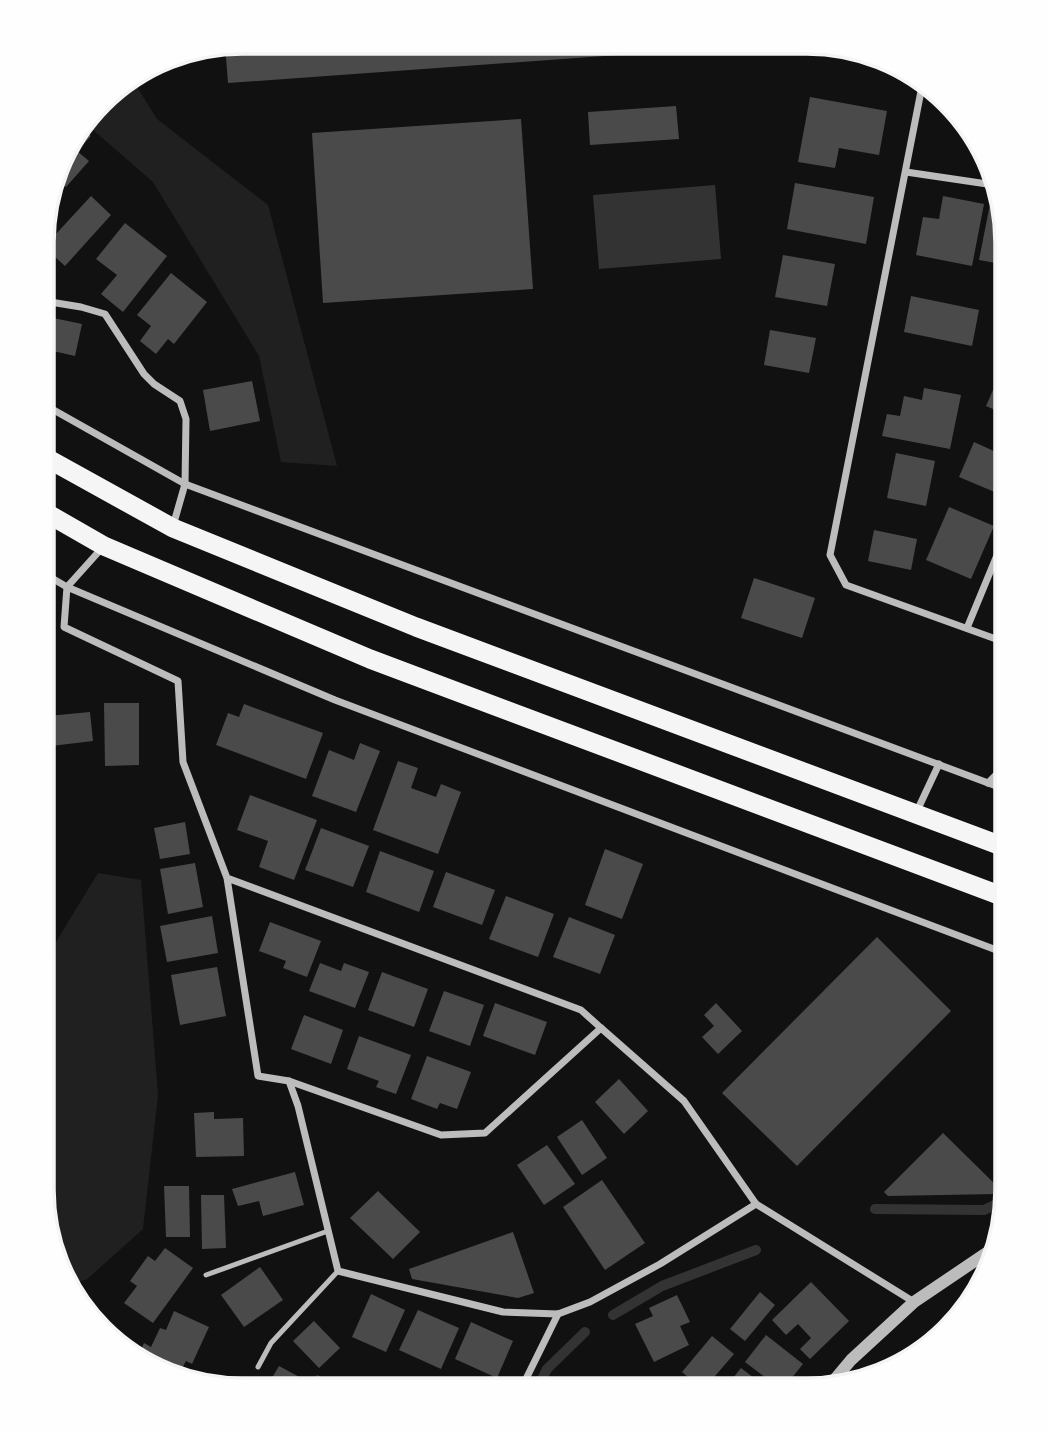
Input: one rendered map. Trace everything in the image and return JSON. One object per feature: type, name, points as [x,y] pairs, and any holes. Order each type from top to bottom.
[{"type":"highway","points":[[54,462],[173,528],[416,627],[994,843]]},
{"type":"highway","points":[[54,517],[104,546],[370,659],[994,893]]},
{"type":"street","points":[[921,93],[830,555],[846,585],[995,638]]},
{"type":"street","points":[[906,172],[985,184]]},
{"type":"street","points":[[54,302],[105,314],[144,374],[180,401],[186,419],[185,484],[173,528]]},
{"type":"street","points":[[54,410],[185,484],[994,785]]},
{"type":"street","points":[[104,546],[67,587],[64,627],[178,681],[183,762],[227,878],[258,1076],[289,1081],[441,1135],[485,1133],[601,1028]]},
{"type":"street","points":[[967,628],[995,561]]},
{"type":"street","points":[[54,579],[335,701],[994,949]]},
{"type":"street","points":[[915,814],[939,764]]},
{"type":"street","points":[[988,783],[994,777]]},
{"type":"street","points":[[227,878],[581,1010],[684,1101],[756,1204],[914,1302]]},
{"type":"street","points":[[289,1081],[298,1106],[338,1271],[503,1312],[558,1314],[590,1302],[660,1264],[756,1204]]},
{"type":"street","points":[[839,1375],[914,1302],[983,1256]]},
{"type":"street","points":[[527,1378],[558,1314]]},
{"type":"lane","points":[[206,1275],[328,1231]]},
{"type":"lane","points":[[258,1367],[271,1343],[338,1271]]},
{"type":"shaded area","points":[[137,87],[157,119],[268,205],[337,466],[281,462],[259,356],[153,182],[92,129],[109,109]]},
{"type":"shaded area","points":[[715,185],[721,259],[599,269],[593,195]]},
{"type":"shaded area","points":[[98,873],[141,880],[158,1095],[143,1229],[86,1280],[79,1281],[64,1250],[54,1190],[56,942]]},
{"type":"building","points":[[242,54],[632,54],[228,83],[226,55]]},
{"type":"building","points":[[810,97],[887,111],[879,155],[839,148],[835,168],[798,162]]},
{"type":"building","points":[[676,106],[679,139],[590,145],[588,112]]},
{"type":"building","points":[[521,119],[533,289],[323,303],[312,133]]},
{"type":"building","points":[[89,134],[91,136],[78,150]]},
{"type":"building","points":[[77,151],[89,161],[66,187],[64,182]]},
{"type":"building","points":[[795,183],[874,197],[866,244],[787,229]]},
{"type":"building","points":[[91,196],[111,215],[65,266],[54,256],[55,236]]},
{"type":"building","points":[[943,196],[984,204],[972,266],[916,255],[923,217],[939,219]]},
{"type":"building","points":[[990,204],[995,263],[979,260]]},
{"type":"building","points":[[125,223],[167,256],[123,312],[101,294],[117,275],[96,259]]},
{"type":"building","points":[[783,255],[835,264],[827,306],[775,297]]},
{"type":"building","points":[[171,273],[207,302],[174,344],[168,339],[156,354],[140,341],[151,326],[137,315]]},
{"type":"building","points":[[911,296],[979,310],[972,346],[904,332]]},
{"type":"building","points":[[54,318],[82,324],[75,356],[54,351]]},
{"type":"building","points":[[770,330],[816,338],[809,373],[764,365]]},
{"type":"building","points":[[252,381],[260,421],[210,431],[203,390]]},
{"type":"building","points":[[995,386],[995,410],[986,406]]},
{"type":"building","points":[[924,388],[961,395],[950,449],[882,436],[887,414],[900,416],[904,396],[922,400]]},
{"type":"building","points":[[974,442],[995,451],[995,492],[959,477]]},
{"type":"building","points":[[896,453],[935,461],[926,506],[887,498]]},
{"type":"building","points":[[949,507],[994,526],[971,579],[926,560]]},
{"type":"building","points":[[874,530],[917,539],[911,570],[868,561]]},
{"type":"building","points":[[754,578],[815,598],[802,638],[741,618]]},
{"type":"building","points":[[104,703],[139,703],[139,765],[105,766]]},
{"type":"building","points":[[244,704],[323,733],[306,779],[216,745],[228,713],[239,717]]},
{"type":"building","points":[[90,712],[93,741],[54,746],[54,715]]},
{"type":"building","points":[[360,743],[380,751],[356,812],[312,796],[329,750],[354,760]]},
{"type":"building","points":[[398,761],[418,768],[411,788],[436,797],[441,784],[461,792],[438,854],[373,830]]},
{"type":"building","points":[[250,795],[317,820],[294,880],[259,867],[268,841],[237,830]]},
{"type":"building","points":[[185,822],[190,854],[160,859],[154,828]]},
{"type":"building","points":[[321,828],[369,846],[353,887],[305,870]]},
{"type":"building","points":[[605,849],[643,864],[622,919],[585,905]]},
{"type":"building","points":[[380,851],[434,871],[419,912],[366,892]]},
{"type":"building","points":[[195,863],[203,907],[168,914],[160,869]]},
{"type":"building","points":[[446,872],[495,890],[482,925],[433,907]]},
{"type":"building","points":[[506,896],[554,914],[538,957],[489,939]]},
{"type":"building","points":[[212,916],[218,953],[167,962],[160,926]]},
{"type":"building","points":[[569,917],[615,935],[600,974],[553,957]]},
{"type":"building","points":[[270,922],[321,941],[307,977],[283,968],[286,961],[259,951]]},
{"type":"building","points":[[877,937],[951,1011],[797,1166],[722,1093]]},
{"type":"building","points":[[320,963],[341,971],[344,963],[369,972],[355,1008],[309,991]]},
{"type":"building","points":[[217,967],[226,1016],[180,1025],[171,975]]},
{"type":"building","points":[[382,972],[428,989],[414,1027],[368,1010]]},
{"type":"building","points":[[444,991],[484,1005],[470,1046],[429,1031]]},
{"type":"building","points":[[495,1003],[547,1022],[535,1055],[483,1036]]},
{"type":"building","points":[[716,1003],[742,1031],[718,1054],[702,1037],[714,1026],[704,1015]]},
{"type":"building","points":[[304,1015],[343,1030],[331,1064],[291,1049]]},
{"type":"building","points":[[359,1036],[411,1055],[396,1094],[376,1087],[379,1081],[347,1069]]},
{"type":"building","points":[[427,1056],[471,1072],[457,1109],[440,1103],[437,1109],[411,1099]]},
{"type":"building","points":[[619,1079],[648,1111],[624,1134],[595,1102]]},
{"type":"building","points":[[214,1112],[214,1119],[243,1118],[244,1156],[196,1157],[194,1113]]},
{"type":"building","points":[[582,1120],[607,1158],[582,1175],[557,1137]]},
{"type":"building","points":[[943,1133],[994,1183],[994,1194],[888,1196],[884,1192]]},
{"type":"building","points":[[547,1145],[575,1184],[544,1205],[517,1165]]},
{"type":"building","points":[[295,1172],[304,1205],[263,1216],[259,1201],[238,1206],[232,1189]]},
{"type":"building","points":[[602,1180],[645,1243],[605,1270],[563,1207]]},
{"type":"building","points":[[164,1186],[189,1186],[190,1237],[166,1237]]},
{"type":"building","points":[[378,1191],[420,1232],[393,1259],[350,1218]]},
{"type":"building","points":[[201,1195],[224,1195],[226,1248],[202,1249]]},
{"type":"building","points":[[513,1232],[534,1293],[518,1298],[412,1279],[409,1269]]},
{"type":"building","points":[[165,1248],[193,1268],[153,1323],[124,1303],[137,1286],[130,1281],[148,1256],[155,1261]]},
{"type":"building","points":[[260,1267],[283,1300],[244,1327],[221,1295]]},
{"type":"building","points":[[811,1282],[849,1321],[810,1359],[800,1349],[811,1338],[798,1324],[786,1335],[772,1320]]},
{"type":"building","points":[[760,1292],[775,1305],[745,1341],[730,1329]]},
{"type":"building","points":[[371,1294],[405,1310],[386,1352],[352,1337]]},
{"type":"building","points":[[677,1295],[690,1322],[680,1326],[689,1345],[654,1362],[635,1324],[653,1316],[649,1308]]},
{"type":"building","points":[[418,1310],[459,1328],[441,1369],[399,1350]]},
{"type":"building","points":[[174,1311],[209,1327],[192,1364],[186,1361],[183,1367],[141,1348],[144,1343],[151,1347],[160,1328],[166,1330]]},
{"type":"building","points":[[314,1321],[340,1348],[319,1368],[293,1341]]},
{"type":"building","points":[[471,1322],[513,1341],[497,1378],[455,1359]]},
{"type":"building","points":[[766,1335],[803,1364],[792,1378],[766,1378],[745,1362]]},
{"type":"building","points":[[712,1336],[734,1354],[713,1378],[689,1378],[682,1372]]},
{"type":"building","points":[[279,1366],[301,1378],[272,1378]]},
{"type":"building","points":[[741,1368],[754,1378],[733,1378]]},
{"type":"waterway","points":[[875,1209],[984,1210],[994,1205]]},
{"type":"waterway","points":[[613,1315],[662,1286],[756,1250]]},
{"type":"waterway","points":[[542,1378],[547,1369],[585,1332]]}]
